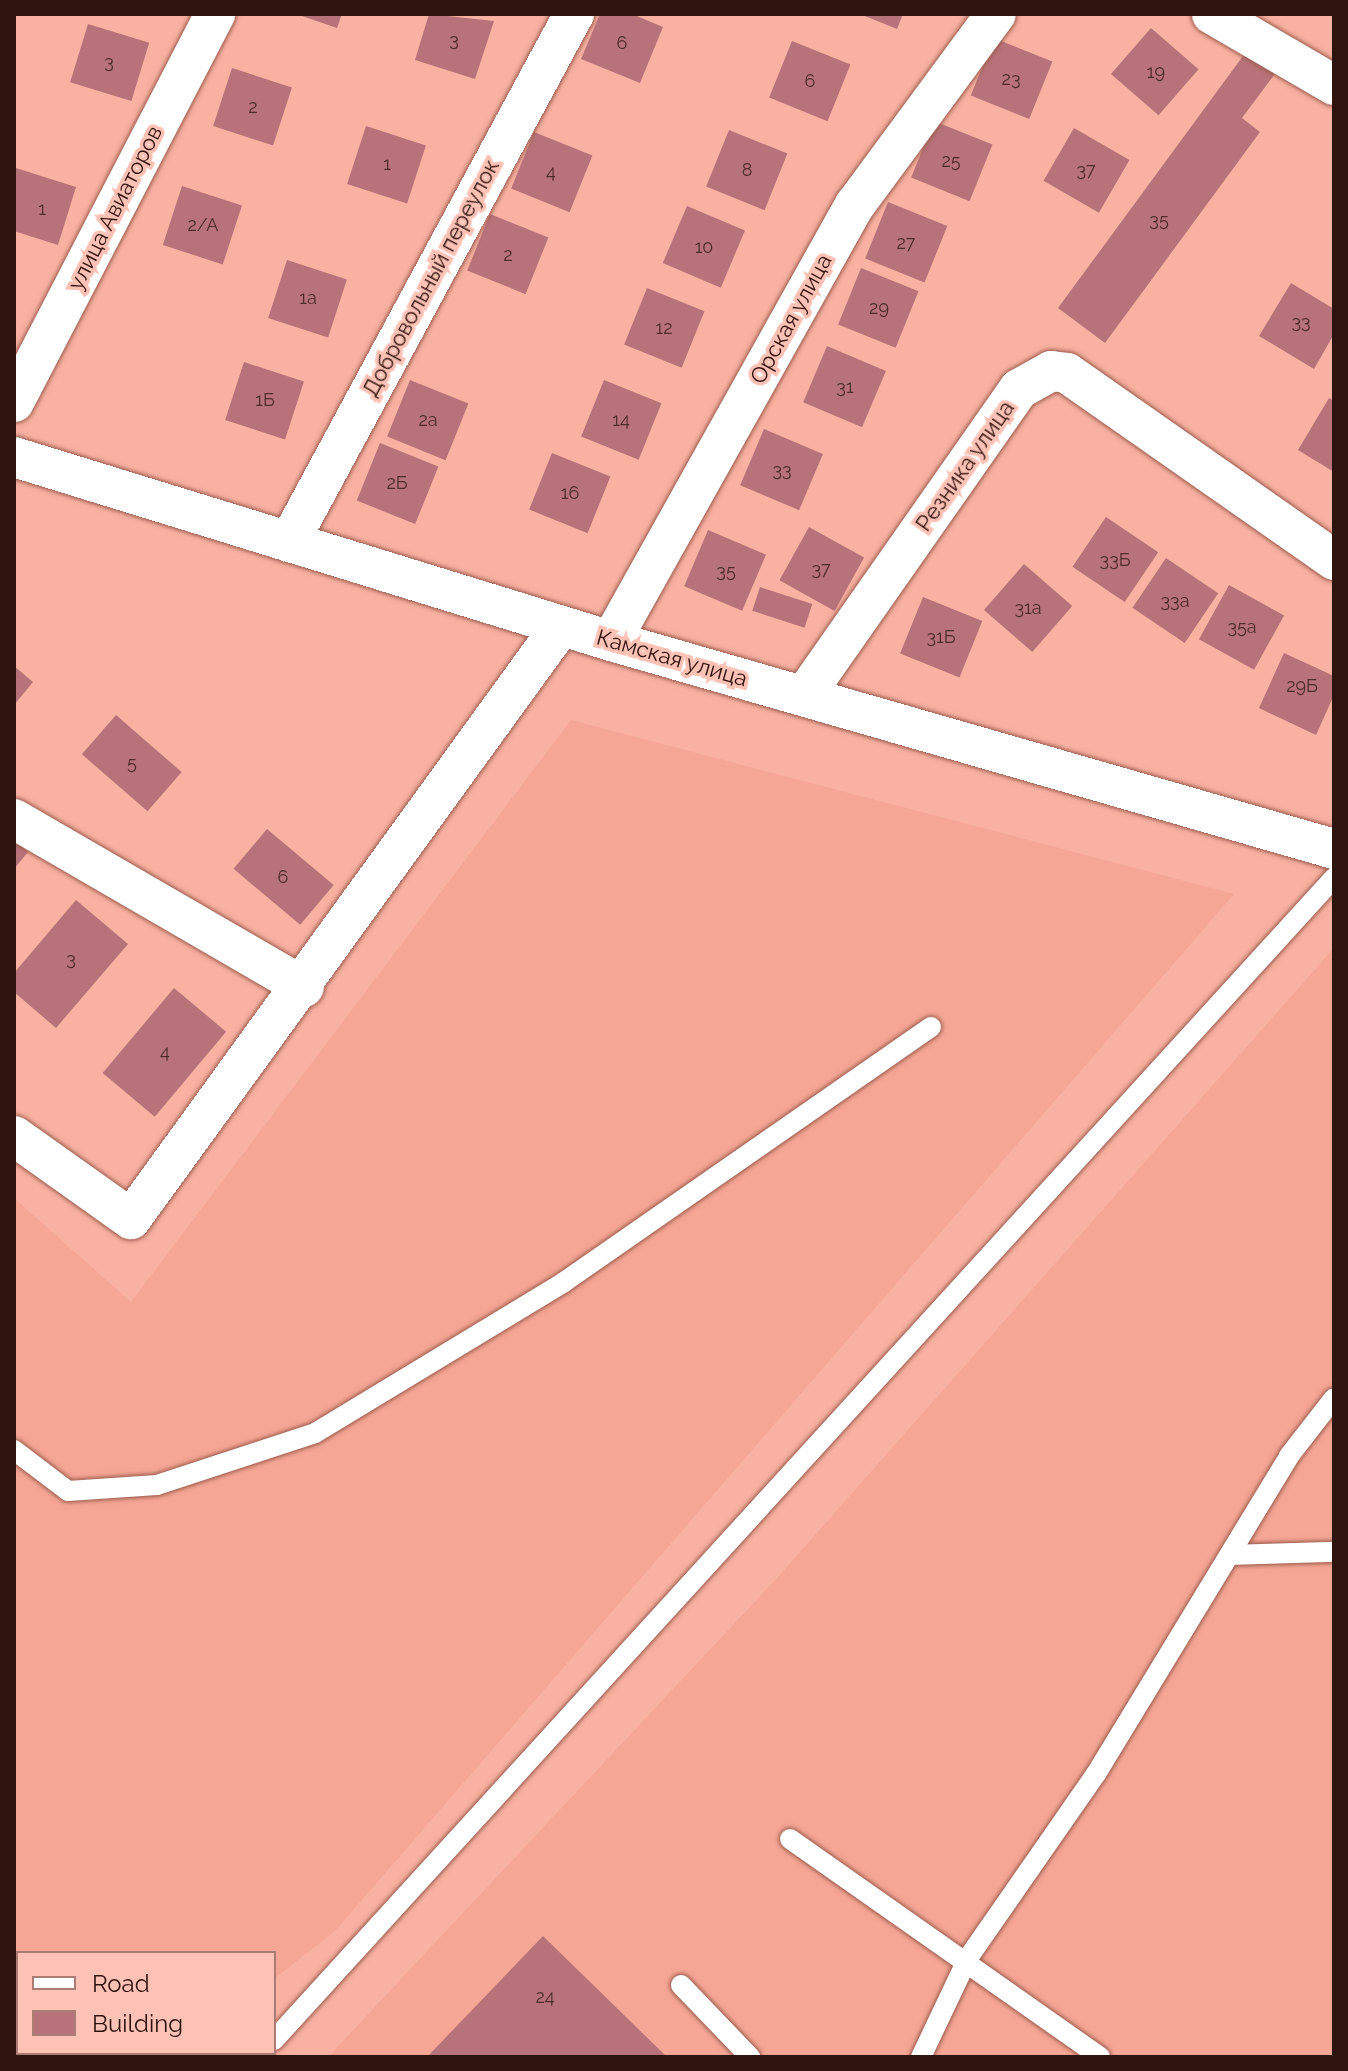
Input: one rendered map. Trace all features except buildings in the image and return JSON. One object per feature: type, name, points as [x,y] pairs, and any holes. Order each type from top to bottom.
[{"type":"street","name":"улица Авиаторов","points":[[14,402],[215,14]]},
{"type":"street","name":"Добровольный переулок","points":[[289,542],[574,14]]},
{"type":"street","name":"Орская улица","points":[[611,641],[855,205],[996,14]]},
{"type":"street","points":[[1212,14],[1334,85]]},
{"type":"street","name":"Резника улица","points":[[804,696],[1019,389],[1051,371],[1067,373],[1334,560]]},
{"type":"street","name":"Камская улица","points":[[14,457],[611,641],[1334,849]]},
{"type":"street","points":[[14,1136],[131,1219],[304,987],[561,626]]},
{"type":"street","points":[[14,819],[304,987]]},
{"type":"lane","points":[[276,2038],[1334,878]]},
{"type":"lane","points":[[14,1450],[68,1491],[157,1485],[315,1433],[564,1282],[931,1027]]},
{"type":"lane","points":[[921,2057],[968,1958],[1096,1774],[1230,1555],[1334,1398]]},
{"type":"lane","points":[[1230,1555],[1334,1552]]},
{"type":"lane","points":[[790,1839],[968,1958],[1100,2057]]},
{"type":"lane","points":[[681,1985],[750,2057]]},
{"type":"shaded area","points":[[571,720],[1234,894],[335,1931],[276,1977],[276,1951],[16,1951],[16,2055],[97,2055],[14,2057],[14,1198],[131,1302]]},
{"type":"shaded area","points":[[1334,948],[1334,2057],[328,2057],[778,1577]]}]
